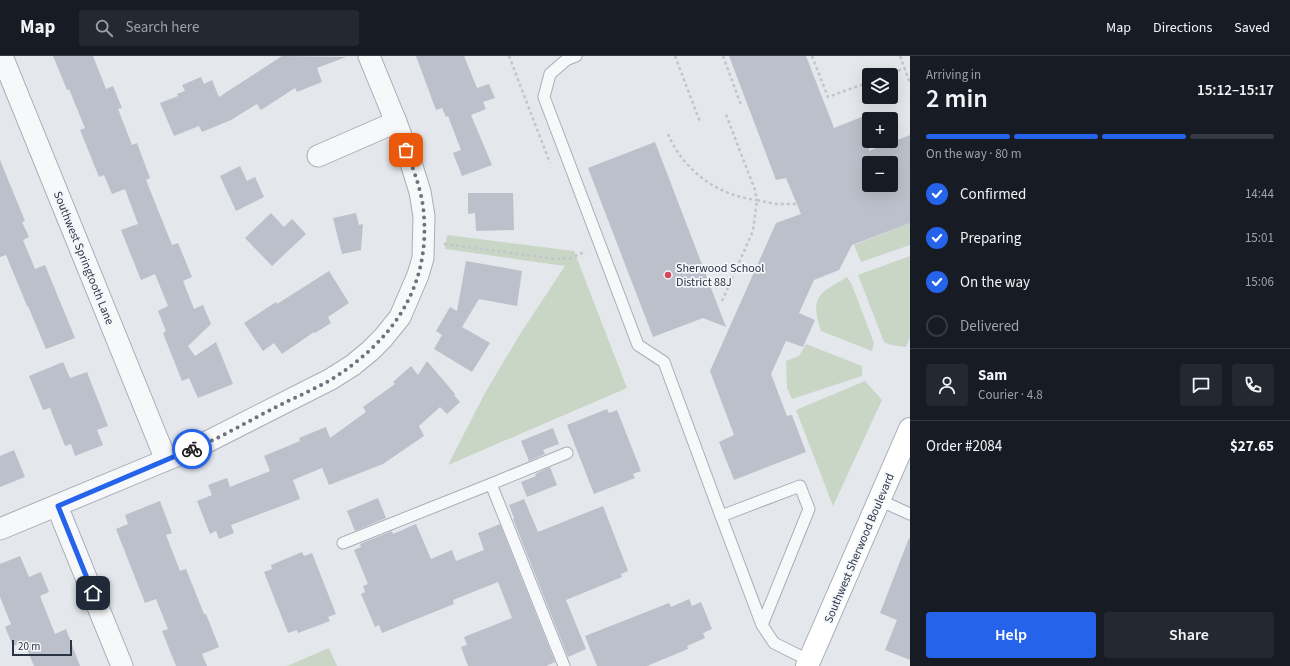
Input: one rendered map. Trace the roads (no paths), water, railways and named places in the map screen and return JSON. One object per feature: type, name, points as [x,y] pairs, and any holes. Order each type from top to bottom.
[{"type":"main road","name":"Southwest Sherwood Boulevard","points":[[808,663],[910,429]]},
{"type":"street","name":"Southwest Springtooth Lane","points":[[2,56],[166,460]]},
{"type":"street","points":[[0,529],[195,448],[331,379],[370,351],[383,338],[400,316],[418,275],[423,258],[424,216],[420,192],[396,122],[370,56]]},
{"type":"street","points":[[318,156],[396,122]]},
{"type":"street","points":[[58,506],[122,666]]},
{"type":"lane","points":[[576,56],[566,60],[550,74],[544,97],[638,345],[664,362],[762,625],[774,643],[808,663]]},
{"type":"lane","points":[[343,543],[566,454]]},
{"type":"lane","points":[[491,484],[564,666]]},
{"type":"lane","points":[[721,516],[800,486],[809,509],[762,625]]},
{"type":"lane","points":[[879,500],[910,514]]},
{"type":"place","name":"Sherwood School District 88J","points":[[668,275]]}]
